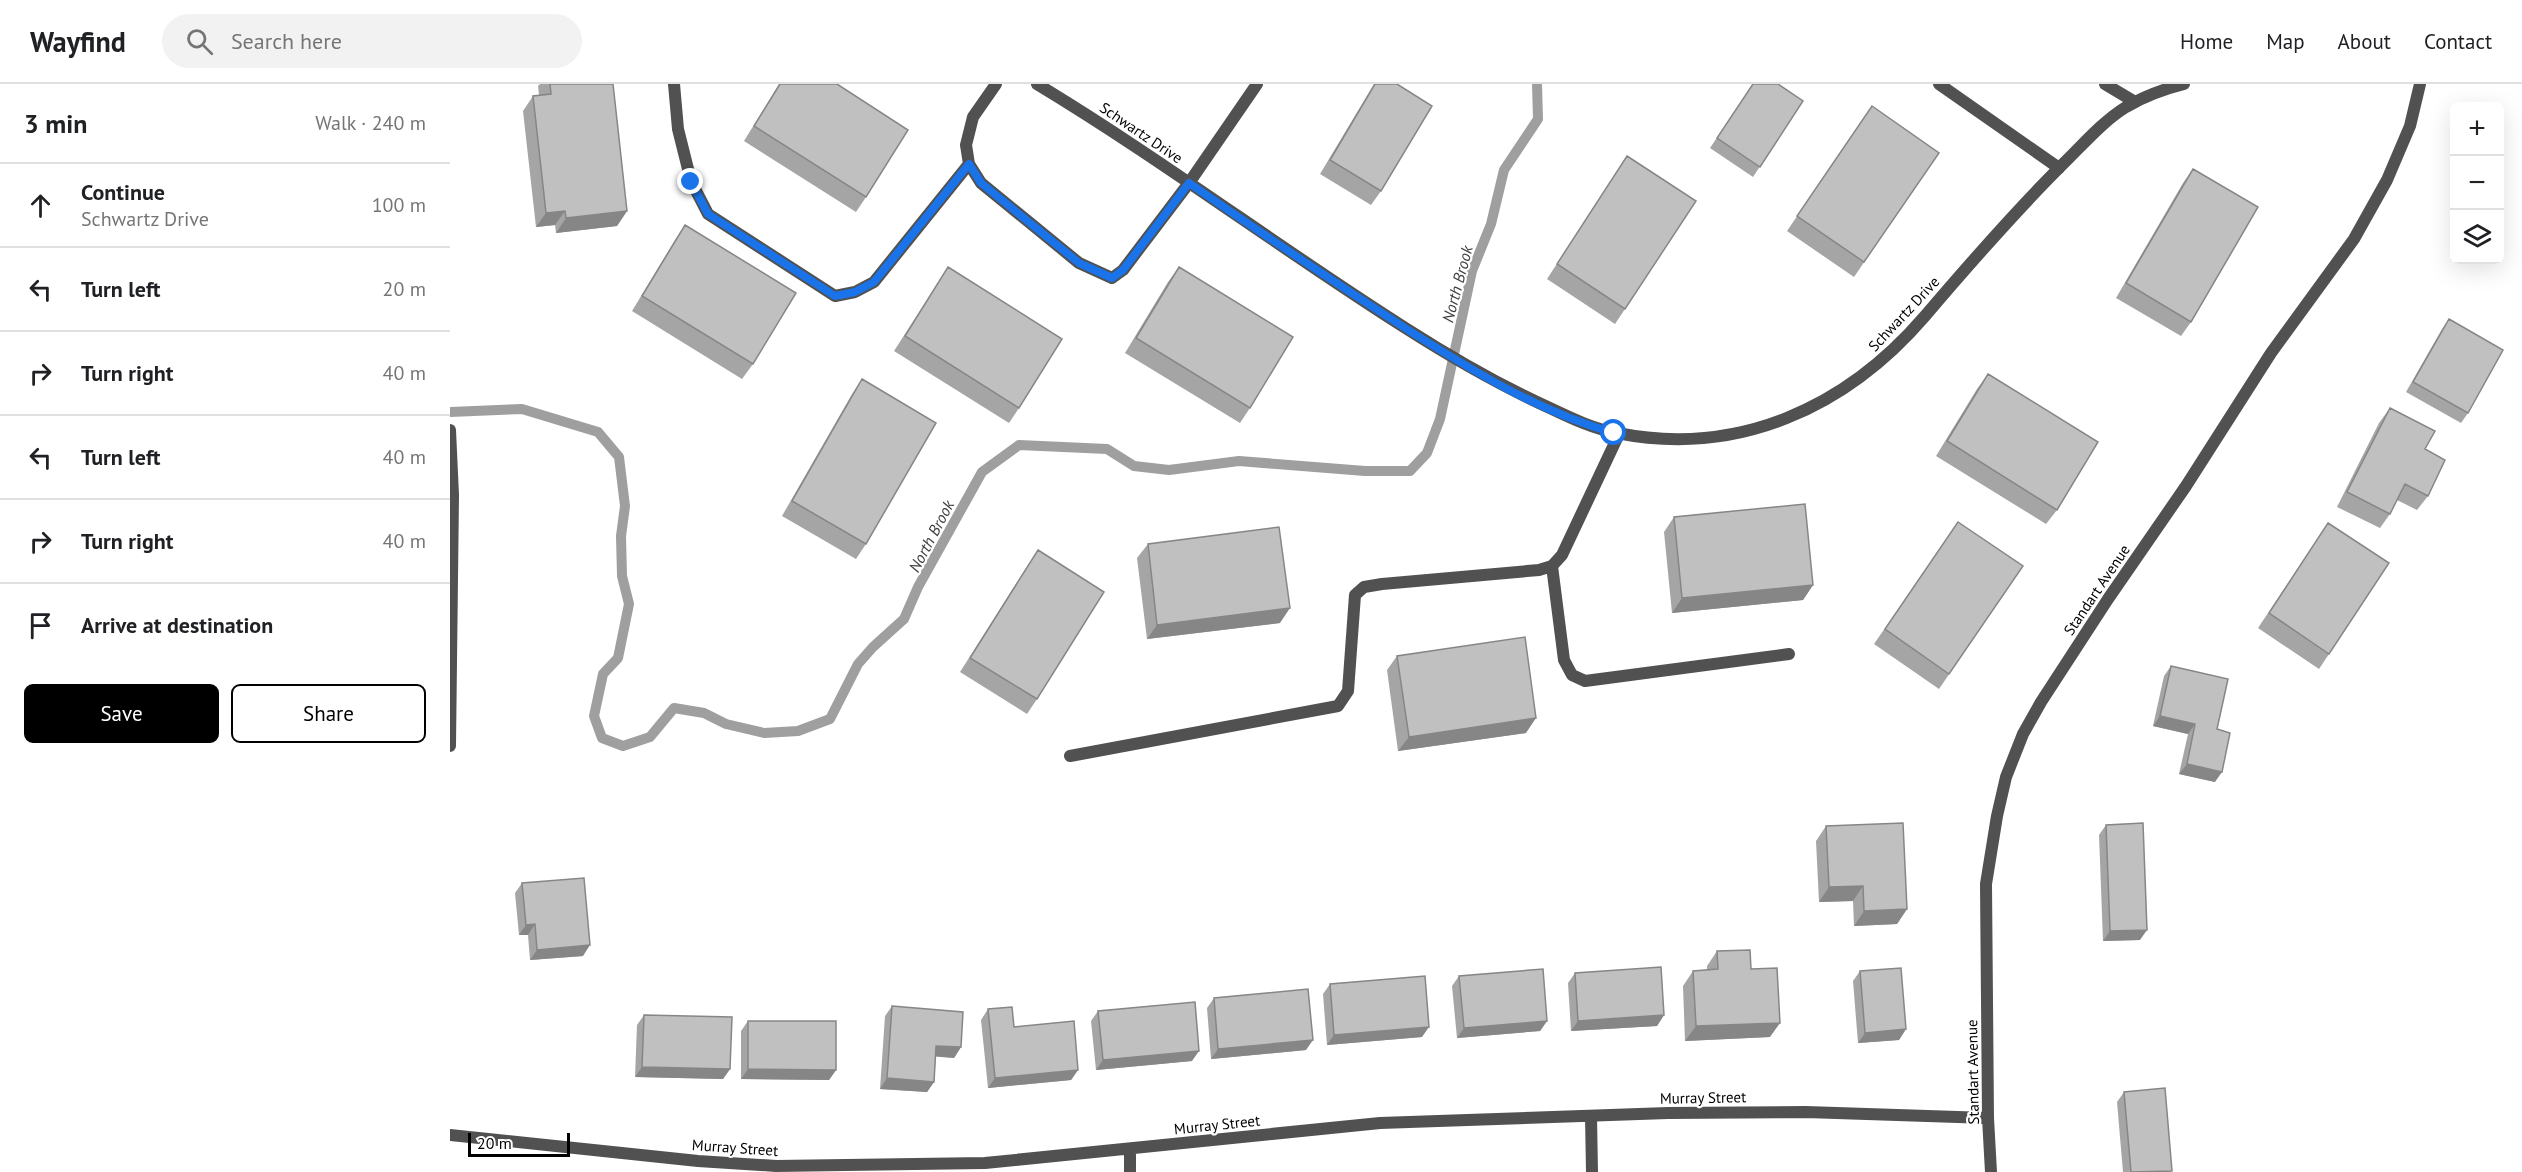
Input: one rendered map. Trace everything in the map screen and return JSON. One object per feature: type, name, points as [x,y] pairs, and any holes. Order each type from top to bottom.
[{"type":"street","points":[[674,84],[678,129],[691,182],[708,214],[835,296],[855,292],[874,282],[969,164]]},
{"type":"street","points":[[996,84],[973,117],[966,145],[969,164],[981,183],[1079,263],[1112,278],[1123,270],[1189,183],[1257,84]]},
{"type":"street","name":"Schwartz Drive","points":[[1037,84],[1189,183],[1326,278],[1471,370],[1587,425],[1618,434],[1699,438],[1725,435],[1775,423],[1836,395],[1874,368],[1905,340],[2001,228],[2106,122],[2135,102],[2184,84]]},
{"type":"street","points":[[1939,84],[2059,168]]},
{"type":"street","points":[[2105,84],[2135,102]]},
{"type":"street","name":"Standart Avenue","points":[[1991,1172],[1988,1118],[1986,884],[2006,777],[2023,734],[2059,674],[2187,486],[2271,353],[2354,239],[2387,180],[2410,126],[2420,84]]},
{"type":"street","points":[[450,429],[450,746]]},
{"type":"street","points":[[1070,756],[1338,706],[1348,691],[1355,595],[1364,587],[1539,570],[1552,566],[1568,543],[1618,434]]},
{"type":"street","points":[[1552,566],[1564,660],[1572,675],[1585,681],[1789,654]]},
{"type":"street","name":"Murray Street","points":[[450,1135],[698,1161],[776,1166],[985,1163],[1380,1123],[1668,1113],[1806,1112],[1988,1118]]},
{"type":"street","points":[[1591,1116],[1593,1172]]},
{"type":"street","points":[[1130,1149],[1130,1172]]},
{"type":"building","points":[[550,84],[613,84],[627,211],[566,218],[565,211],[546,213],[533,96],[551,94]]},
{"type":"building","points":[[780,84],[837,84],[908,130],[866,197],[754,126]]},
{"type":"building","points":[[1375,84],[1397,84],[1432,106],[1381,191],[1330,160]]},
{"type":"building","points":[[1753,84],[1778,84],[1803,101],[1760,167],[1717,138]]},
{"type":"building","points":[[1872,106],[1939,153],[1864,262],[1797,216]]},
{"type":"building","points":[[1627,156],[1696,201],[1625,309],[1557,264]]},
{"type":"building","points":[[2193,169],[2258,207],[2191,322],[2126,283]]},
{"type":"building","points":[[685,225],[796,293],[753,364],[642,296]]},
{"type":"building","points":[[948,267],[1062,339],[1019,408],[905,336]]},
{"type":"building","points":[[1179,267],[1293,337],[1250,408],[1136,338]]},
{"type":"building","points":[[2449,319],[2503,350],[2468,413],[2413,382]]},
{"type":"building","points":[[1988,374],[2098,442],[2057,510],[1947,441]]},
{"type":"building","points":[[862,379],[936,423],[866,544],[792,501]]},
{"type":"building","points":[[2390,408],[2435,431],[2425,449],[2445,460],[2428,496],[2405,484],[2390,514],[2347,492]]},
{"type":"building","points":[[1805,504],[1813,585],[1682,598],[1674,517]]},
{"type":"building","points":[[1958,522],[2023,566],[1949,674],[1885,629]]},
{"type":"building","points":[[2328,523],[2389,563],[2329,654],[2269,613]]},
{"type":"building","points":[[1279,527],[1290,608],[1157,625],[1148,544]]},
{"type":"building","points":[[1038,550],[1104,592],[1037,699],[970,658]]},
{"type":"building","points":[[1525,637],[1536,718],[1409,737],[1397,656]]},
{"type":"building","points":[[2171,666],[2228,679],[2217,729],[2230,733],[2222,772],[2187,764],[2195,724],[2160,716]]},
{"type":"building","points":[[1903,823],[1907,909],[1864,911],[1863,886],[1829,887],[1826,826]]},
{"type":"building","points":[[2143,823],[2147,930],[2110,931],[2106,825]]},
{"type":"building","points":[[584,878],[590,945],[537,950],[535,924],[526,925],[522,883]]},
{"type":"building","points":[[1750,950],[1751,969],[1777,968],[1780,1023],[1696,1026],[1693,971],[1718,969],[1717,951]]},
{"type":"building","points":[[1661,967],[1664,1015],[1578,1021],[1575,973]]},
{"type":"building","points":[[1901,968],[1906,1029],[1865,1033],[1860,971]]},
{"type":"building","points":[[1543,969],[1547,1021],[1464,1028],[1459,976]]},
{"type":"building","points":[[1425,976],[1429,1027],[1334,1035],[1330,984]]},
{"type":"building","points":[[1308,989],[1313,1040],[1218,1049],[1214,998]]},
{"type":"building","points":[[1195,1002],[1199,1051],[1103,1060],[1098,1011]]},
{"type":"building","points":[[892,1006],[963,1012],[961,1047],[936,1046],[934,1082],[887,1078]]},
{"type":"building","points":[[1012,1007],[1014,1027],[1074,1021],[1078,1070],[995,1078],[988,1009]]},
{"type":"building","points":[[644,1015],[732,1017],[730,1069],[642,1067]]},
{"type":"building","points":[[748,1021],[836,1021],[836,1070],[748,1069]]},
{"type":"building","points":[[2165,1088],[2172,1171],[2131,1172],[2124,1092]]},
{"type":"waterway","name":"North Brook","points":[[450,412],[522,409],[598,432],[619,457],[625,506],[621,536],[622,576],[629,604],[618,658],[603,674],[594,716],[602,738],[623,746],[650,737],[674,708],[704,713],[726,724],[764,733],[798,731],[830,719],[858,664],[904,619],[918,587],[982,472],[1019,445],[1107,449],[1134,466],[1169,470],[1239,461],[1365,471],[1410,471],[1427,453],[1440,419],[1472,271],[1491,224],[1504,170],[1538,119],[1537,84]]},
{"type":"route","points":[[691,182],[708,214],[835,296],[855,292],[874,282],[969,164],[981,183],[1079,263],[1112,278],[1123,270],[1189,183],[1326,278],[1471,370],[1587,425],[1614,433]]}]
